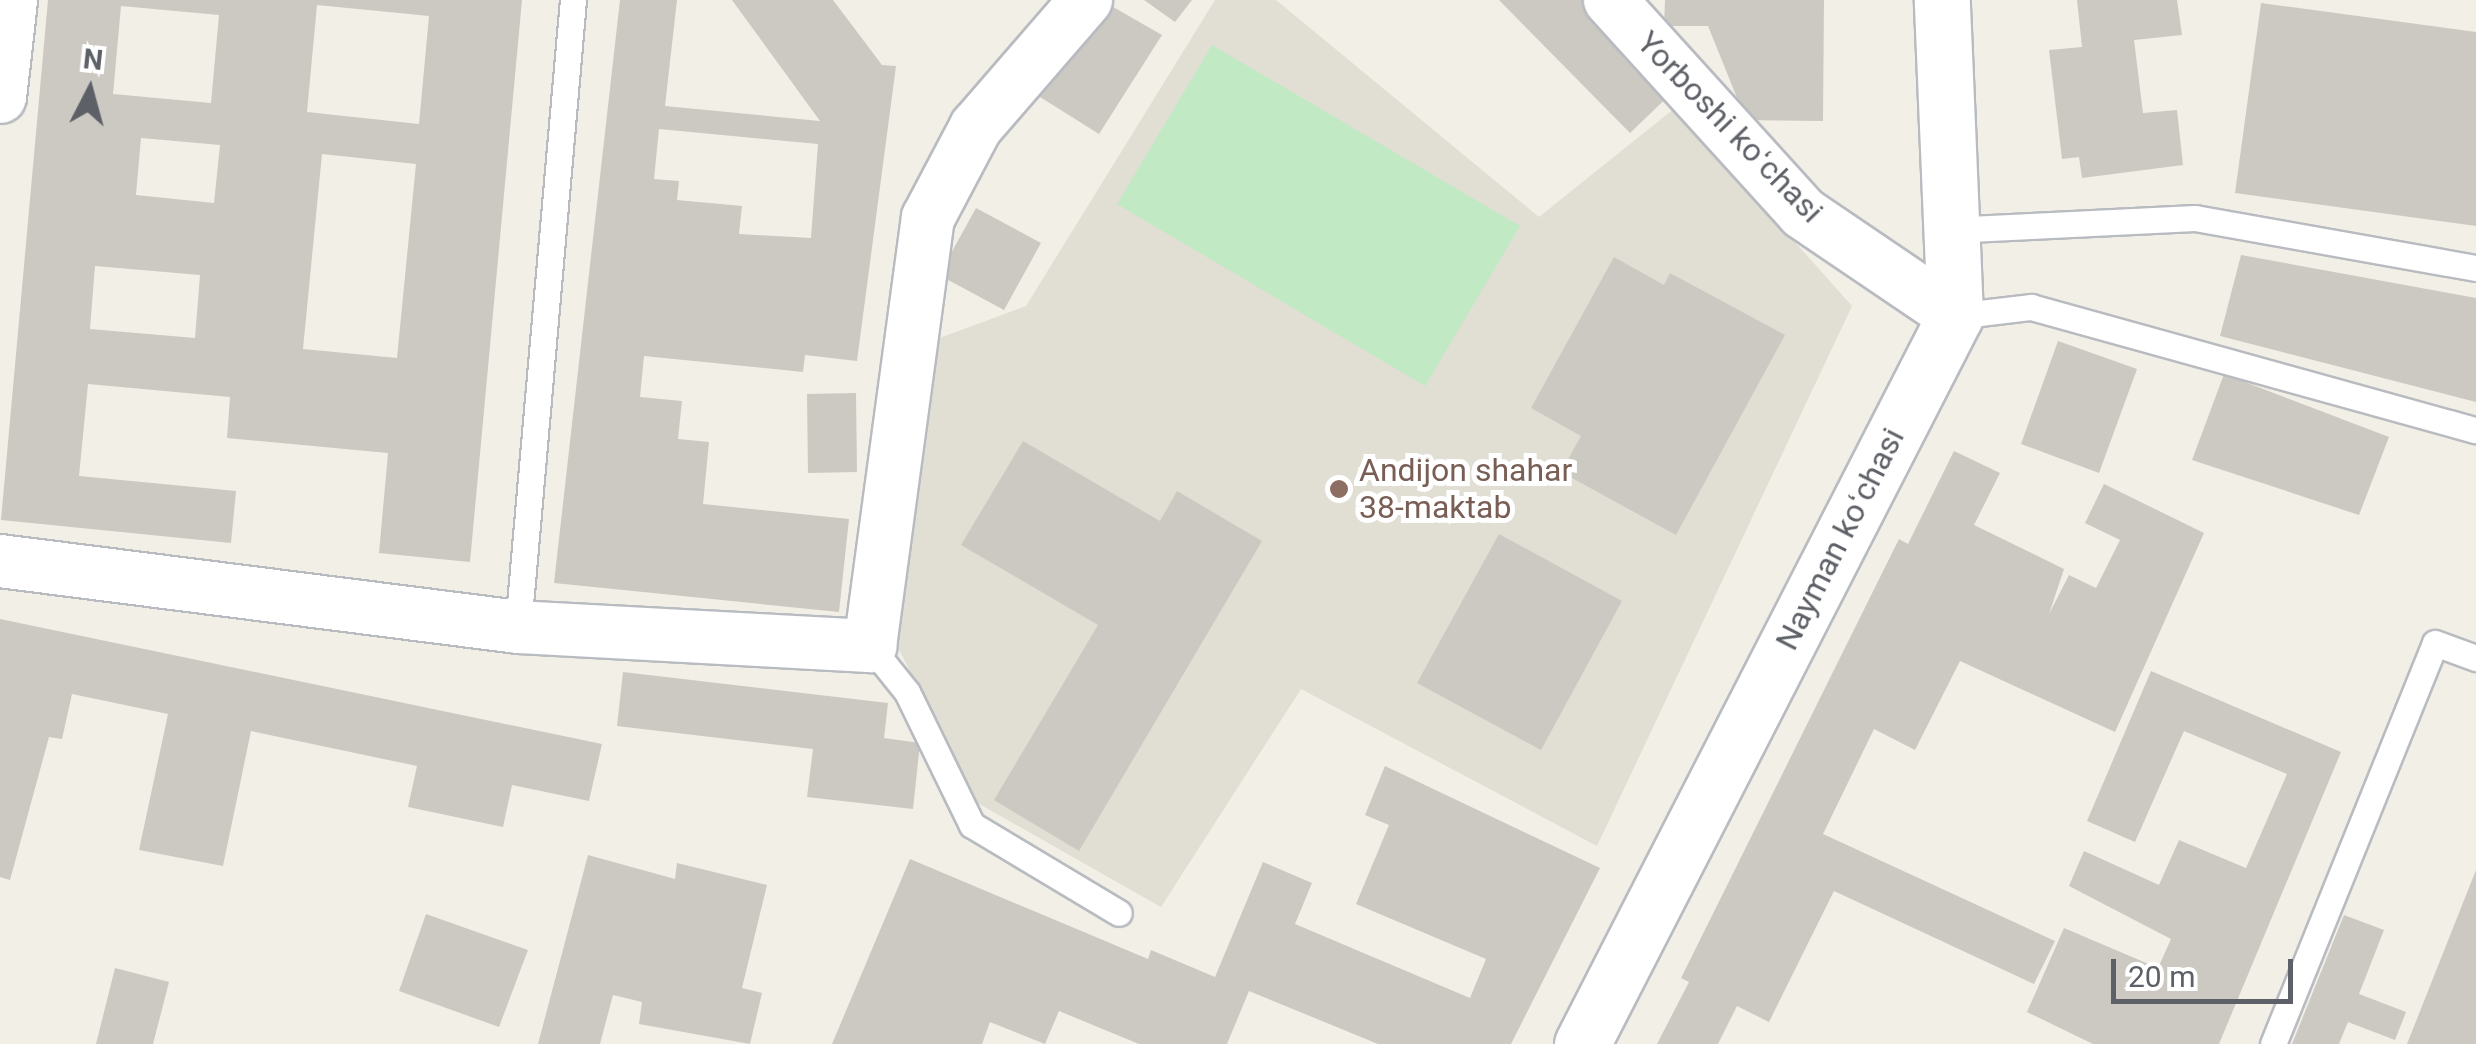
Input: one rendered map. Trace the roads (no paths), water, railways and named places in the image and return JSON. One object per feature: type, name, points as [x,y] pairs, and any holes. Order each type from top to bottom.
[{"type":"main road","points":[[1942,0],[1955,316]]},
{"type":"main road","name":"Nayman koʻchasi","points":[[1582,1044],[1955,316]]},
{"type":"street","points":[[0,98],[11,0]]},
{"type":"street","points":[[0,561],[518,628],[870,646],[928,218],[976,128],[1086,0]]},
{"type":"street","name":"Yorboshi koʻchasi","points":[[1610,0],[1804,214],[1955,316]]},
{"type":"lane","points":[[518,628],[573,0]]},
{"type":"lane","points":[[1949,230],[2195,218],[2476,268]]},
{"type":"lane","points":[[1955,316],[2031,308],[2476,430]]},
{"type":"lane","points":[[2274,1044],[2436,643],[2476,658]]},
{"type":"lane","points":[[870,646],[907,692],[972,826],[1119,913]]},
{"type":"place","name":"Andijon shahar 38-maktab","points":[[1339,489]]}]
